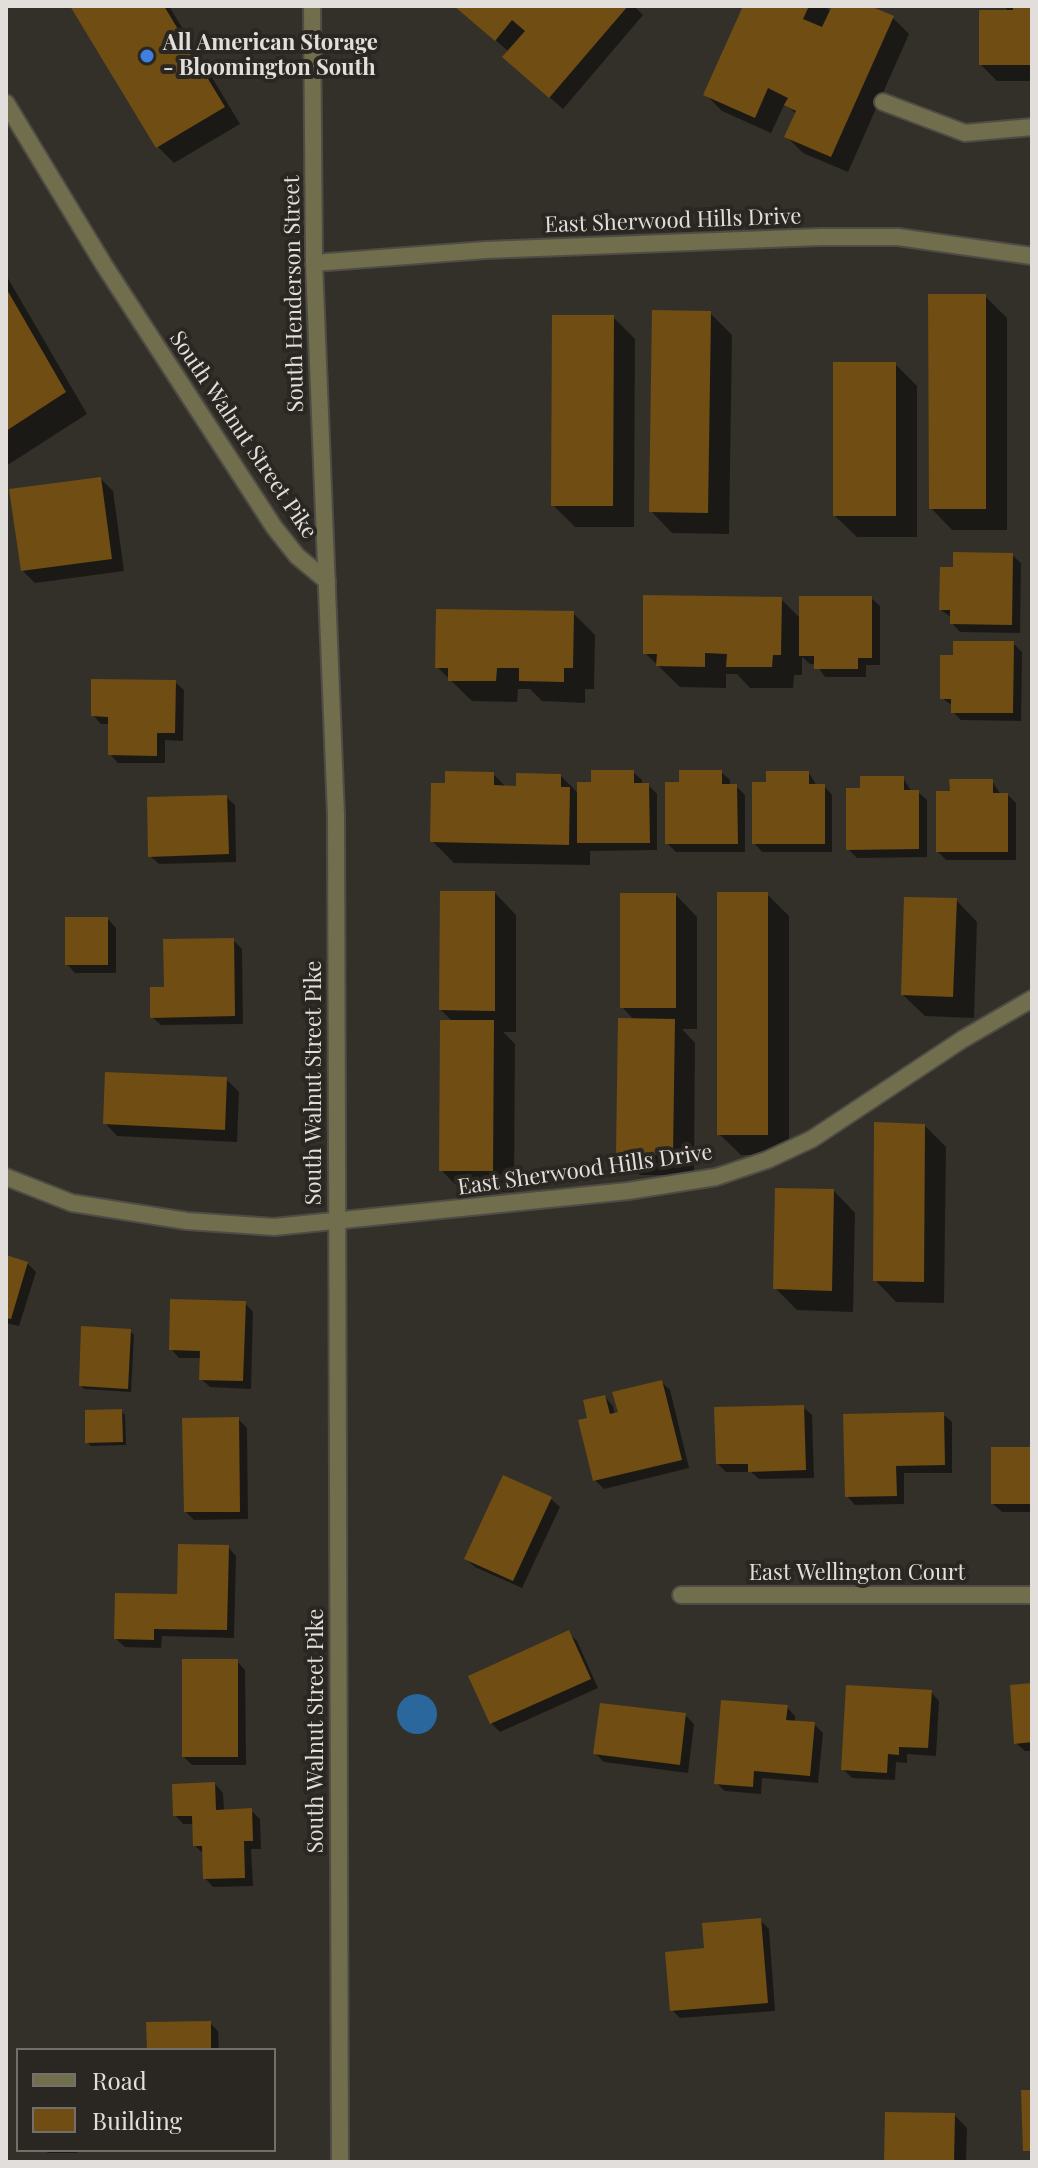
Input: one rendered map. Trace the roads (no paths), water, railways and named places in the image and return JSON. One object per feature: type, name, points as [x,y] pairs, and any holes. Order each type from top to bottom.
[{"type":"street","name":"South Henderson Street","points":[[312,6],[314,263],[327,581]]},
{"type":"street","points":[[883,102],[965,133],[1032,127]]},
{"type":"street","name":"South Walnut Street Pike","points":[[6,103],[104,265],[274,527],[297,556],[327,581],[336,816],[340,2162]]},
{"type":"street","name":"East Sherwood Hills Drive","points":[[314,263],[486,250],[820,237],[898,237],[1032,256]]},
{"type":"street","name":"East Sherwood Hills Drive","points":[[6,1177],[72,1203],[187,1221],[274,1227],[628,1191],[716,1177],[767,1160],[812,1139],[963,1039],[1032,999]]},
{"type":"street","name":"East Wellington Court","points":[[681,1595],[1032,1595]]},
{"type":"water","points":[[417,1694],[431,1700],[437,1714],[431,1728],[417,1734],[403,1728],[397,1714],[403,1700]]},
{"type":"place","name":"All American Storage - Bloomington South","points":[[147,56]]}]
